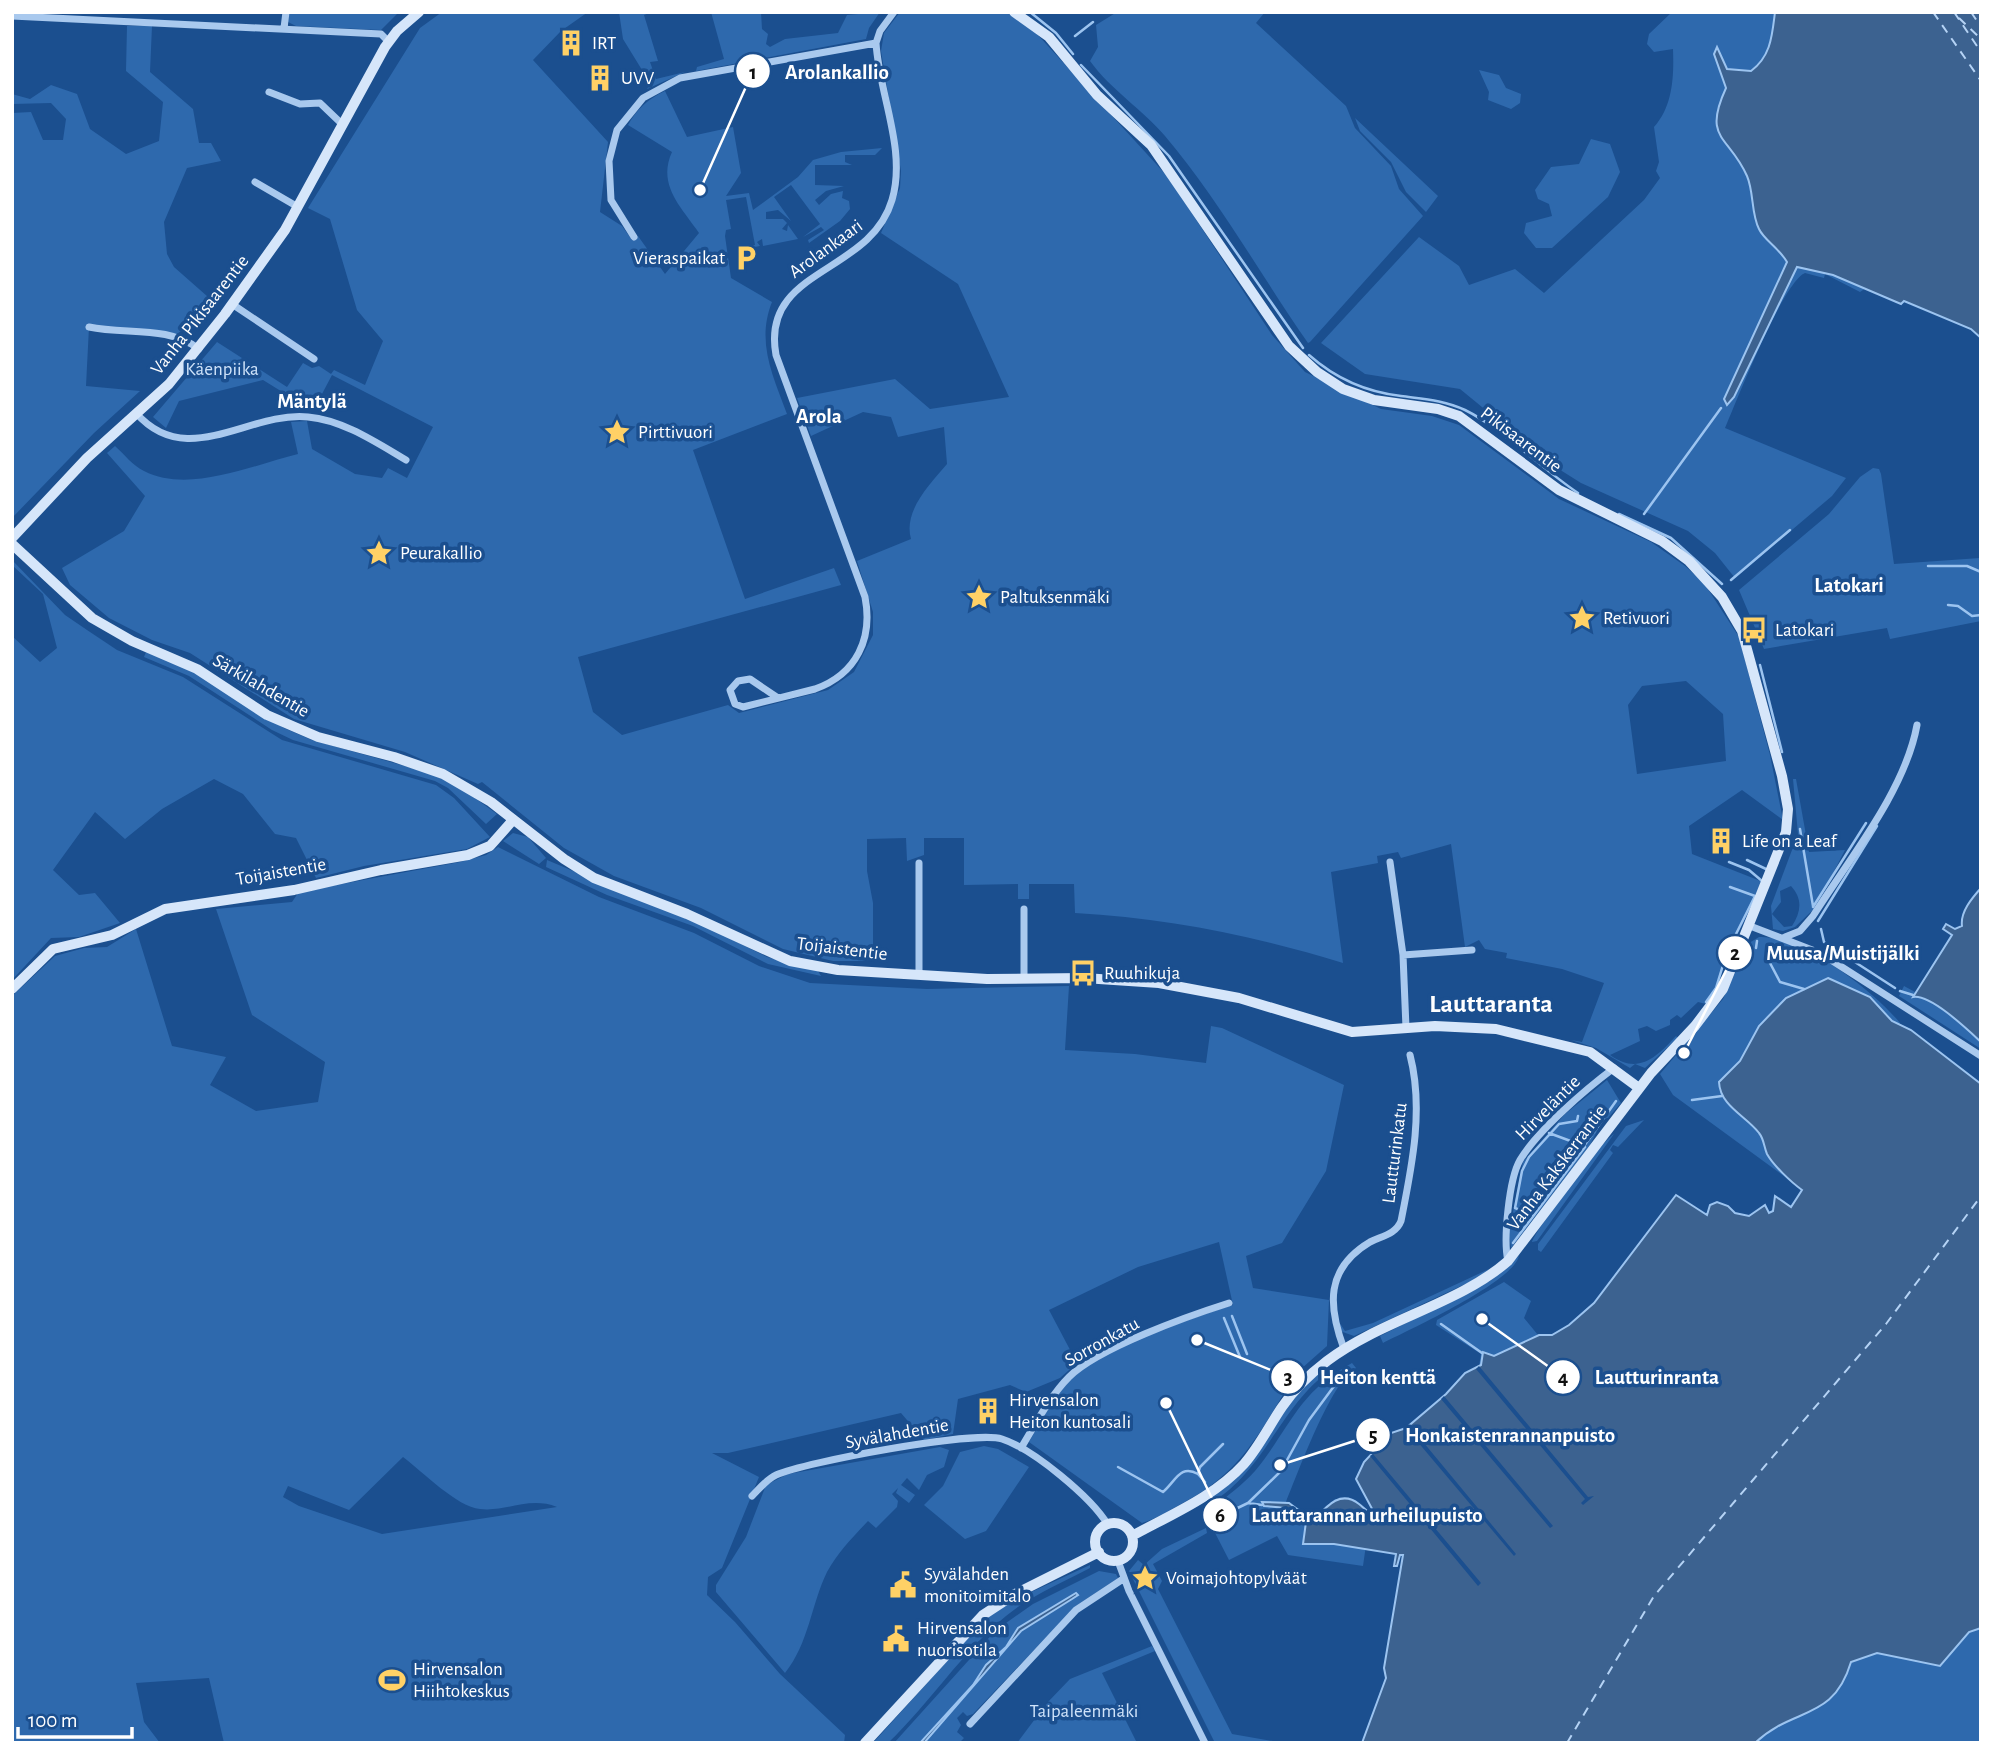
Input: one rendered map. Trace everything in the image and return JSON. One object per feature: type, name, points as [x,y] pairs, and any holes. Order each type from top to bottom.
[{"type":"street","points":[[284,28],[286,12]]},
{"type":"street","points":[[12,16],[381,34],[389,42],[419,12]]},
{"type":"street","points":[[634,237],[614,208],[608,175],[617,130],[643,98],[680,78],[876,43],[880,31],[894,12]]},
{"type":"street","name":"Pikisaarentie","points":[[1014,12],[1049,37],[1097,95],[1152,145],[1289,346],[1307,364],[1336,385],[1363,397],[1459,416],[1559,490],[1673,548],[1714,587],[1737,621],[1746,641],[1782,776],[1788,809],[1786,832],[1778,858],[1750,926]]},
{"type":"street","name":"Vanha Pikisaarentie","points":[[12,538],[87,458],[169,384],[198,349],[271,252],[389,42]]},
{"type":"street","name":"Arolankaari","points":[[778,698],[750,679],[738,681],[730,690],[738,706],[778,698],[816,689],[840,676],[859,654],[869,627],[865,597],[776,355],[773,332],[778,313],[789,296],[862,246],[877,231],[892,202],[897,167],[876,43]]},
{"type":"street","points":[[269,92],[300,104],[320,103],[343,125]]},
{"type":"street","points":[[256,182],[298,207]]},
{"type":"street","points":[[232,304],[314,359]]},
{"type":"street","points":[[89,327],[176,335],[198,349]]},
{"type":"street","points":[[136,413],[160,433],[185,439],[286,418],[318,418],[344,426],[406,460]]},
{"type":"street","name":"Särkilahdentie","points":[[12,544],[78,607],[119,634],[197,669],[267,715],[297,730],[443,774],[480,795],[513,820]]},
{"type":"street","points":[[1785,937],[1800,931],[1814,916],[1901,778],[1912,752],[1917,725]]},
{"type":"street","name":"Toijaistentie","points":[[12,989],[53,949],[112,935],[165,909],[295,890],[381,870],[468,855],[490,846],[513,820],[594,877],[699,919],[790,961],[838,970],[1159,983],[1239,998],[1352,1032],[1458,1025],[1520,1032],[1590,1052],[1639,1088]]},
{"type":"street","points":[[1390,862],[1404,955],[1406,1028]]},
{"type":"street","points":[[919,863],[919,974]]},
{"type":"street","points":[[1024,909],[1024,978]]},
{"type":"street","points":[[1750,926],[1785,937],[1820,953],[1981,1056]]},
{"type":"street","name":"Vanha Kakskerrantie","points":[[1132,1536],[1201,1499],[1229,1478],[1255,1450],[1296,1389],[1344,1349],[1489,1276],[1508,1261],[1639,1088],[1717,999],[1750,926]]},
{"type":"street","points":[[1404,955],[1472,950]]},
{"type":"street","name":"Lautturinkatu","points":[[1344,1349],[1332,1306],[1340,1272],[1357,1252],[1397,1229],[1401,1221],[1418,1115],[1418,1089],[1410,1055]]},
{"type":"street","name":"Hirveläntie","points":[[1508,1261],[1506,1236],[1519,1161],[1569,1106],[1614,1068]]},
{"type":"street","name":"Sorronkatu","points":[[1021,1448],[1061,1386],[1074,1372],[1157,1330],[1229,1303]]},
{"type":"street","name":"Syvälahdentie","points":[[752,1496],[780,1473],[878,1452],[982,1435],[1001,1438],[1021,1448],[1088,1498],[1108,1525]]},
{"type":"street","points":[[1108,1525],[1122,1525],[1132,1536],[1132,1549],[1118,1561],[1109,1560],[1098,1552],[1096,1538],[1108,1525]]},
{"type":"street","points":[[865,1743],[983,1615],[1015,1594],[1098,1552]]},
{"type":"street","points":[[1118,1561],[1123,1579],[1205,1743]]},
{"type":"street","points":[[970,1724],[1086,1600],[1123,1579]]},
{"type":"green space","points":[[288,12],[399,12],[381,30],[296,26],[288,22]]},
{"type":"green space","name":"Käenpiika","points":[[442,12],[588,12],[561,31],[533,60],[608,142],[600,212],[622,226],[632,240],[638,236],[665,274],[699,233],[679,205],[669,185],[668,164],[672,152],[628,125],[644,105],[659,94],[665,91],[687,137],[733,127],[741,173],[726,196],[749,193],[753,210],[798,177],[813,160],[841,152],[882,148],[875,155],[845,155],[845,162],[852,165],[815,165],[815,185],[844,186],[826,191],[815,200],[819,205],[831,194],[843,191],[842,198],[849,201],[850,209],[840,221],[809,243],[808,240],[824,230],[821,227],[803,237],[820,224],[791,185],[774,197],[791,221],[778,210],[766,212],[766,219],[783,219],[787,223],[782,229],[787,231],[788,225],[798,239],[763,246],[762,239],[757,242],[760,246],[738,250],[755,245],[746,197],[726,200],[731,229],[726,230],[725,236],[731,278],[772,302],[767,317],[766,345],[768,359],[787,414],[693,450],[745,599],[834,568],[841,585],[578,657],[593,712],[622,735],[728,705],[739,713],[828,690],[854,672],[873,635],[873,612],[857,561],[911,539],[914,508],[947,464],[944,427],[898,437],[891,417],[863,412],[811,436],[797,398],[895,379],[930,409],[1009,397],[958,284],[881,233],[900,188],[901,171],[881,51],[884,33],[900,12],[1006,12],[1037,34],[1168,177],[1272,335],[1305,372],[1381,409],[1432,416],[1459,425],[1559,499],[1651,542],[1704,583],[1739,637],[1770,755],[1783,820],[1742,790],[1689,826],[1692,854],[1763,882],[1727,956],[1716,990],[1706,1004],[1698,1002],[1681,1018],[1677,1015],[1670,1020],[1670,1025],[1656,1031],[1647,1026],[1638,1029],[1640,1041],[1610,1055],[1620,1061],[1635,1064],[1630,1068],[1596,1048],[1571,1040],[1582,1042],[1604,983],[1562,969],[1506,958],[1507,953],[1485,949],[1479,940],[1465,947],[1451,844],[1401,858],[1398,852],[1377,856],[1378,863],[1331,872],[1343,963],[1277,944],[1210,930],[1143,919],[1075,913],[1074,884],[1029,884],[1029,899],[1018,899],[1018,884],[964,885],[964,838],[924,838],[924,855],[907,861],[906,838],[867,839],[867,871],[873,903],[873,961],[833,961],[783,949],[701,908],[614,876],[564,848],[482,782],[478,784],[405,752],[294,719],[190,653],[152,640],[109,618],[70,585],[62,568],[124,531],[145,496],[107,453],[115,446],[144,471],[181,480],[201,479],[298,454],[291,422],[307,421],[312,449],[355,474],[382,478],[388,468],[407,478],[433,427],[332,375],[313,411],[288,410],[284,393],[263,380],[179,401],[166,428],[153,417],[217,342],[287,387],[303,363],[312,368],[319,366],[331,374],[334,370],[365,385],[383,341],[357,310],[330,219],[308,208],[420,28]],"holes":[[[1686,681],[1723,714],[1726,761],[1637,774],[1628,705],[1642,686]]]},
{"type":"green space","points":[[619,12],[652,12],[644,15],[658,61],[650,62],[656,79],[685,72],[647,89],[650,83],[623,39]]},
{"type":"green space","points":[[711,12],[761,12],[762,29],[768,34],[766,44],[770,47],[785,39],[838,33],[847,15],[880,12],[869,28],[866,39],[696,71],[697,67],[724,59]]},
{"type":"green space","points":[[1117,12],[1265,12],[1256,23],[1346,106],[1355,128],[1391,166],[1399,189],[1423,216],[1310,342],[1308,343],[1185,160],[1156,126],[1107,81],[1090,61],[1098,47],[1096,25]]},
{"type":"green space","points":[[1672,12],[1775,12],[1767,52],[1751,71],[1726,69],[1721,55],[1714,54],[1726,89],[1719,106],[1717,128],[1747,176],[1759,229],[1787,262],[1724,399],[1746,366],[1795,266],[1818,268],[1866,288],[1860,292],[1825,274],[1824,278],[1805,273],[1785,297],[1761,343],[1725,428],[1846,478],[1832,496],[1735,578],[1715,553],[1688,531],[1581,483],[1554,466],[1460,389],[1365,374],[1321,343],[1419,237],[1459,266],[1469,285],[1515,269],[1544,293],[1644,200],[1660,178],[1656,171],[1659,162],[1654,127],[1669,100],[1673,70],[1673,49],[1654,52],[1647,44],[1649,34]]},
{"type":"green space","points":[[127,26],[152,26],[150,72],[193,109],[199,143],[211,143],[221,161],[187,168],[164,222],[167,254],[174,267],[216,304],[176,335],[89,327],[86,386],[140,391],[94,433],[12,518],[12,113],[31,112],[43,140],[63,140],[66,119],[51,103],[12,104],[12,94],[30,99],[51,85],[77,94],[90,129],[126,154],[159,141],[163,102],[126,71]]},
{"type":"green space","points":[[1479,70],[1499,75],[1506,88],[1521,94],[1520,103],[1511,109],[1488,100],[1489,92]]},
{"type":"green space","points":[[1355,118],[1438,196],[1426,212],[1406,192],[1391,162],[1360,131]]},
{"type":"green space","points":[[1591,139],[1610,144],[1620,172],[1608,197],[1552,248],[1536,248],[1524,233],[1526,223],[1552,216],[1549,204],[1538,199],[1535,190],[1551,167],[1579,164]]},
{"type":"green space","points":[[1873,468],[1879,469],[1881,474],[1894,564],[1980,558],[1981,554],[1981,621],[1890,639],[1887,628],[1764,649],[1739,590],[1829,514],[1860,477]]},
{"type":"green space","points":[[12,560],[65,615],[117,650],[183,677],[282,740],[436,785],[454,798],[490,837],[467,849],[364,866],[316,878],[296,838],[275,834],[243,794],[214,779],[162,809],[125,839],[95,812],[53,870],[79,895],[95,893],[120,923],[79,937],[51,938],[12,980],[12,636],[40,662],[57,648],[43,594],[12,565]]},
{"type":"green space","points":[[146,652],[190,670],[284,728],[312,740],[430,773],[461,788],[497,814],[486,824],[448,788],[435,781],[293,740],[272,730],[189,676],[144,657]]},
{"type":"green space","points":[[1793,779],[1796,779],[1809,852],[1845,850],[1815,908],[1795,927],[1783,931],[1773,929],[1771,906],[1798,834]],"holes":[[[1791,886],[1799,906],[1792,926],[1784,927],[1772,914],[1781,902],[1780,891]]]},
{"type":"green space","points":[[513,833],[528,837],[546,858],[539,864],[503,841]]},
{"type":"green space","points":[[498,847],[599,897],[694,933],[759,966],[810,983],[927,989],[1069,986],[1065,1050],[1135,1054],[1206,1063],[1211,1026],[1222,1028],[1344,1085],[1326,1171],[1282,1243],[1246,1256],[1253,1288],[1329,1300],[1327,1346],[1284,1384],[1287,1388],[1255,1440],[1231,1468],[1200,1493],[1142,1523],[1029,1442],[1056,1398],[1081,1371],[1146,1336],[1233,1305],[1219,1242],[1138,1267],[1049,1310],[1077,1363],[1060,1378],[1026,1392],[1010,1385],[958,1399],[953,1434],[924,1440],[901,1413],[728,1453],[712,1453],[759,1477],[722,1568],[708,1577],[707,1595],[735,1622],[780,1674],[845,1735],[844,1743],[224,1743],[209,1678],[136,1683],[144,1722],[160,1743],[12,1743],[12,996],[55,956],[84,948],[107,947],[136,929],[172,1046],[226,1057],[210,1085],[256,1111],[318,1102],[325,1062],[252,1015],[216,909],[292,902],[298,893],[304,891],[486,855]],"holes":[[[403,1457],[440,1488],[471,1507],[490,1509],[537,1503],[557,1507],[382,1534],[299,1506],[283,1497],[288,1486],[349,1510]]]},
{"type":"green space","points":[[547,860],[711,929],[767,957],[818,971],[821,976],[768,964],[693,926],[607,895],[546,867]]},
{"type":"green space","points":[[1759,937],[1796,945],[1836,967],[1873,996],[1900,1023],[1792,1182],[1673,1095],[1660,1074],[1723,999],[1749,943]]},
{"type":"green space","points":[[1904,986],[1915,992],[1917,990],[1981,1030],[1981,1049],[1899,996]]},
{"type":"green space","points":[[1676,1036],[1678,1038],[1645,1068],[1635,1064],[1654,1057]]},
{"type":"green space","points":[[1607,1080],[1621,1103],[1608,1118],[1603,1119],[1590,1145],[1511,1248],[1509,1232],[1523,1162],[1565,1114]]},
{"type":"green space","points":[[1644,1120],[1618,1147],[1613,1145],[1610,1150],[1613,1153],[1541,1252],[1538,1250],[1538,1244],[1626,1126]]},
{"type":"green space","points":[[1614,1134],[1537,1241],[1532,1242],[1571,1185]]},
{"type":"green space","points":[[1519,1256],[1513,1267],[1481,1291],[1383,1343],[1380,1336],[1490,1281]]},
{"type":"green space","points":[[1489,1269],[1476,1279],[1354,1336],[1340,1331],[1339,1322],[1345,1331],[1373,1323]]},
{"type":"green space","points":[[1504,1282],[1531,1301],[1524,1318],[1538,1335],[1552,1335],[1561,1331],[1562,1335],[1479,1366],[1481,1354],[1436,1325],[1437,1320]]},
{"type":"green space","points":[[1352,1363],[1356,1368],[1346,1376],[1326,1408],[1286,1502],[1316,1517],[1335,1499],[1353,1499],[1377,1518],[1368,1498],[1388,1518],[1366,1545],[1363,1566],[1288,1555],[1277,1536],[1229,1560],[1213,1529],[1223,1524],[1214,1508],[1255,1471],[1296,1412],[1319,1386]]},
{"type":"green space","points":[[1329,1365],[1332,1369],[1299,1400],[1246,1473],[1211,1503],[1210,1498],[1302,1388]]},
{"type":"green space","points":[[984,1446],[998,1449],[1029,1467],[986,1531],[965,1539],[924,1505],[943,1486],[960,1452]]},
{"type":"green space","points":[[940,1447],[949,1450],[944,1467],[927,1475],[919,1490],[907,1478],[901,1485],[915,1495],[909,1503],[896,1493],[898,1488],[892,1494],[898,1501],[897,1507],[876,1528],[868,1521],[836,1558],[827,1572],[805,1637],[785,1673],[716,1592],[716,1585],[746,1537],[766,1485],[788,1474]]},
{"type":"green space","points":[[1206,1528],[1207,1533],[1153,1564],[1162,1581],[1158,1589],[1232,1734],[1284,1743],[1215,1743],[1129,1571],[1138,1560],[1144,1565],[1162,1549]]},
{"type":"green space","points":[[1090,1565],[1090,1568],[1036,1596],[1006,1616],[974,1646],[888,1743],[873,1743],[984,1620],[1003,1605]]},
{"type":"green space","points":[[1099,1571],[1116,1574],[1118,1578],[1076,1606],[973,1714],[967,1716],[963,1712],[957,1718],[961,1725],[957,1732],[964,1738],[959,1743],[894,1743],[996,1630],[1033,1604]]},
{"type":"green space","points":[[1981,1604],[1981,1743],[1731,1743],[1806,1681]]},
{"type":"green space","name":"Taipaleenmäki","points":[[1152,1646],[1155,1651],[1102,1673],[1137,1743],[1017,1743],[1047,1703],[1070,1679]]},
{"type":"shaded area","points":[[1775,12],[1981,12],[1981,338],[1971,329],[1904,301],[1901,304],[1833,275],[1797,267],[1734,397],[1727,405],[1724,399],[1787,262],[1759,229],[1747,176],[1717,128],[1719,105],[1726,88],[1714,54],[1717,47],[1727,69],[1751,71],[1767,52]]},
{"type":"shaded area","points":[[1981,888],[1981,1042],[1938,1006],[1920,997],[1913,997],[1952,935],[1943,929],[1946,924],[1955,929],[1962,926],[1965,910]]},
{"type":"shaded area","points":[[1828,978],[1870,997],[1892,1021],[1911,1030],[1981,1084],[1981,1628],[1969,1632],[1940,1666],[1877,1653],[1851,1662],[1834,1695],[1811,1711],[1770,1731],[1755,1743],[1362,1743],[1386,1678],[1384,1668],[1403,1555],[1400,1555],[1397,1566],[1394,1566],[1396,1554],[1334,1544],[1303,1544],[1306,1522],[1302,1517],[1288,1509],[1264,1506],[1262,1502],[1289,1503],[1313,1521],[1334,1502],[1346,1498],[1377,1518],[1356,1479],[1364,1462],[1391,1433],[1406,1428],[1446,1394],[1465,1373],[1481,1365],[1483,1352],[1494,1356],[1539,1335],[1552,1335],[1569,1325],[1594,1303],[1676,1195],[1707,1215],[1710,1205],[1717,1202],[1728,1206],[1735,1213],[1749,1216],[1765,1205],[1769,1213],[1773,1211],[1775,1196],[1791,1207],[1802,1190],[1770,1158],[1761,1135],[1724,1098],[1719,1082],[1740,1061],[1759,1026],[1786,998]]},
{"type":"shaded area","points":[[1076,1593],[1078,1595],[1021,1631],[924,1743],[920,1743],[973,1685],[986,1665],[1006,1647],[1018,1628]]},
{"type":"pier","points":[[1479,1366],[1588,1497],[1594,1496],[1583,1505],[1581,1503],[1585,1499],[1476,1369]]},
{"type":"pier","points":[[1444,1396],[1553,1526],[1550,1528],[1441,1399]]},
{"type":"pier","points":[[1409,1425],[1516,1554],[1514,1556],[1406,1428]]},
{"type":"pier","points":[[1373,1454],[1481,1583],[1478,1586],[1370,1456]]},
{"type":"waterway","points":[[1030,12],[1056,33],[1073,54]]},
{"type":"waterway","points":[[1075,36],[1093,22]]},
{"type":"waterway","points":[[1081,65],[1169,156],[1303,348]]},
{"type":"waterway","points":[[1309,355],[1330,371],[1364,388],[1441,402],[1465,410],[1492,427],[1578,493]]},
{"type":"waterway","points":[[1644,514],[1721,408]]},
{"type":"waterway","points":[[1619,514],[1671,538],[1722,584]]},
{"type":"waterway","points":[[1731,580],[1790,530]]},
{"type":"waterway","points":[[1928,566],[1967,566],[1981,572]]},
{"type":"waterway","points":[[1948,605],[1958,606],[1972,616],[1981,615]]},
{"type":"waterway","points":[[1760,665],[1782,752]]},
{"type":"waterway","points":[[1813,907],[1866,823]]},
{"type":"waterway","points":[[1818,921],[1877,826]]},
{"type":"waterway","points":[[1800,829],[1813,906]]},
{"type":"waterway","points":[[1747,860],[1766,869]]},
{"type":"waterway","points":[[1729,862],[1749,870],[1762,881]]},
{"type":"waterway","points":[[1706,1002],[1716,988],[1727,952],[1755,896],[1730,887]]},
{"type":"waterway","points":[[1821,929],[1824,942],[1895,988]]},
{"type":"waterway","points":[[1756,948],[1757,941]]},
{"type":"waterway","points":[[1742,965],[1750,952]]},
{"type":"waterway","points":[[1770,963],[1780,982],[1804,989]]},
{"type":"waterway","points":[[1900,991],[1913,995]]},
{"type":"waterway","points":[[1692,1100],[1722,1096]]},
{"type":"waterway","points":[[1549,1133],[1584,1146],[1616,1101]]},
{"type":"waterway","points":[[1533,1215],[1515,1208],[1522,1171],[1529,1157],[1559,1124],[1577,1121],[1578,1116]]},
{"type":"waterway","points":[[1513,1243],[1585,1147]]},
{"type":"waterway","points":[[1232,1316],[1247,1354]]},
{"type":"waterway","points":[[1224,1318],[1240,1357]]},
{"type":"waterway","points":[[1441,1324],[1482,1353]]},
{"type":"waterway","points":[[1248,1503],[1281,1471],[1309,1420],[1343,1374]]},
{"type":"waterway","points":[[1205,1482],[1198,1474],[1200,1467],[1223,1444]]},
{"type":"waterway","points":[[1118,1467],[1163,1492],[1182,1472],[1192,1471],[1198,1474]]},
{"type":"waterway","points":[[1223,1515],[1248,1503],[1262,1505]]},
{"type":"ferry route","points":[[1933,12],[1981,81]]},
{"type":"ferry route","points":[[1954,12],[1981,52]]},
{"type":"ferry route","points":[[1971,12],[1981,27]]},
{"type":"ferry route","points":[[1959,18],[1981,39]]},
{"type":"ferry route","points":[[1567,1743],[1654,1596],[1886,1324],[1981,1196]]},
{"type":"place","name":"IRT","points":[[571,43]]},
{"type":"place","name":"UVV","points":[[600,78]]},
{"type":"place","name":"Arolankallio","points":[[700,190]]},
{"type":"place","name":"Vieraspaikat","points":[[746,258]]},
{"type":"place","name":"Pirttivuori","points":[[617,432]]},
{"type":"place","name":"Peurakallio","points":[[379,553]]},
{"type":"place","name":"Paltuksenmäki","points":[[979,597]]},
{"type":"place","name":"Retivuori","points":[[1582,618]]},
{"type":"place","name":"Latokari","points":[[1754,630]]},
{"type":"place","name":"Life on a Leaf","points":[[1721,841]]},
{"type":"place","name":"Ruuhikuja","points":[[1083,973]]},
{"type":"place","name":"Muusa/Muistijälki","points":[[1684,1053]]},
{"type":"place","name":"Lautturinranta","points":[[1482,1319]]},
{"type":"place","name":"Heiton kenttä","points":[[1197,1340]]},
{"type":"place","name":"Lauttarannan urheilupuisto","points":[[1166,1403]]},
{"type":"place","name":"Hirvensalon Heiton kuntosali","points":[[988,1411]]},
{"type":"place","name":"Honkaistenrannanpuisto","points":[[1280,1465]]},
{"type":"place","name":"Voimajohtopylväät","points":[[1145,1578]]},
{"type":"place","name":"Syvälahden monitoimitalo","points":[[903,1585]]},
{"type":"place","name":"Hirvensalon nuorisotila","points":[[896,1639]]},
{"type":"place","name":"Hirvensalon Hiihtokeskus","points":[[392,1680]]},
{"type":"district","name":"Mäntylä","points":[[312,401]]},
{"type":"district","name":"Arola","points":[[819,416]]},
{"type":"district","name":"Latokari","points":[[1849,585]]},
{"type":"district","name":"Lauttaranta","points":[[1491,1004]]}]
